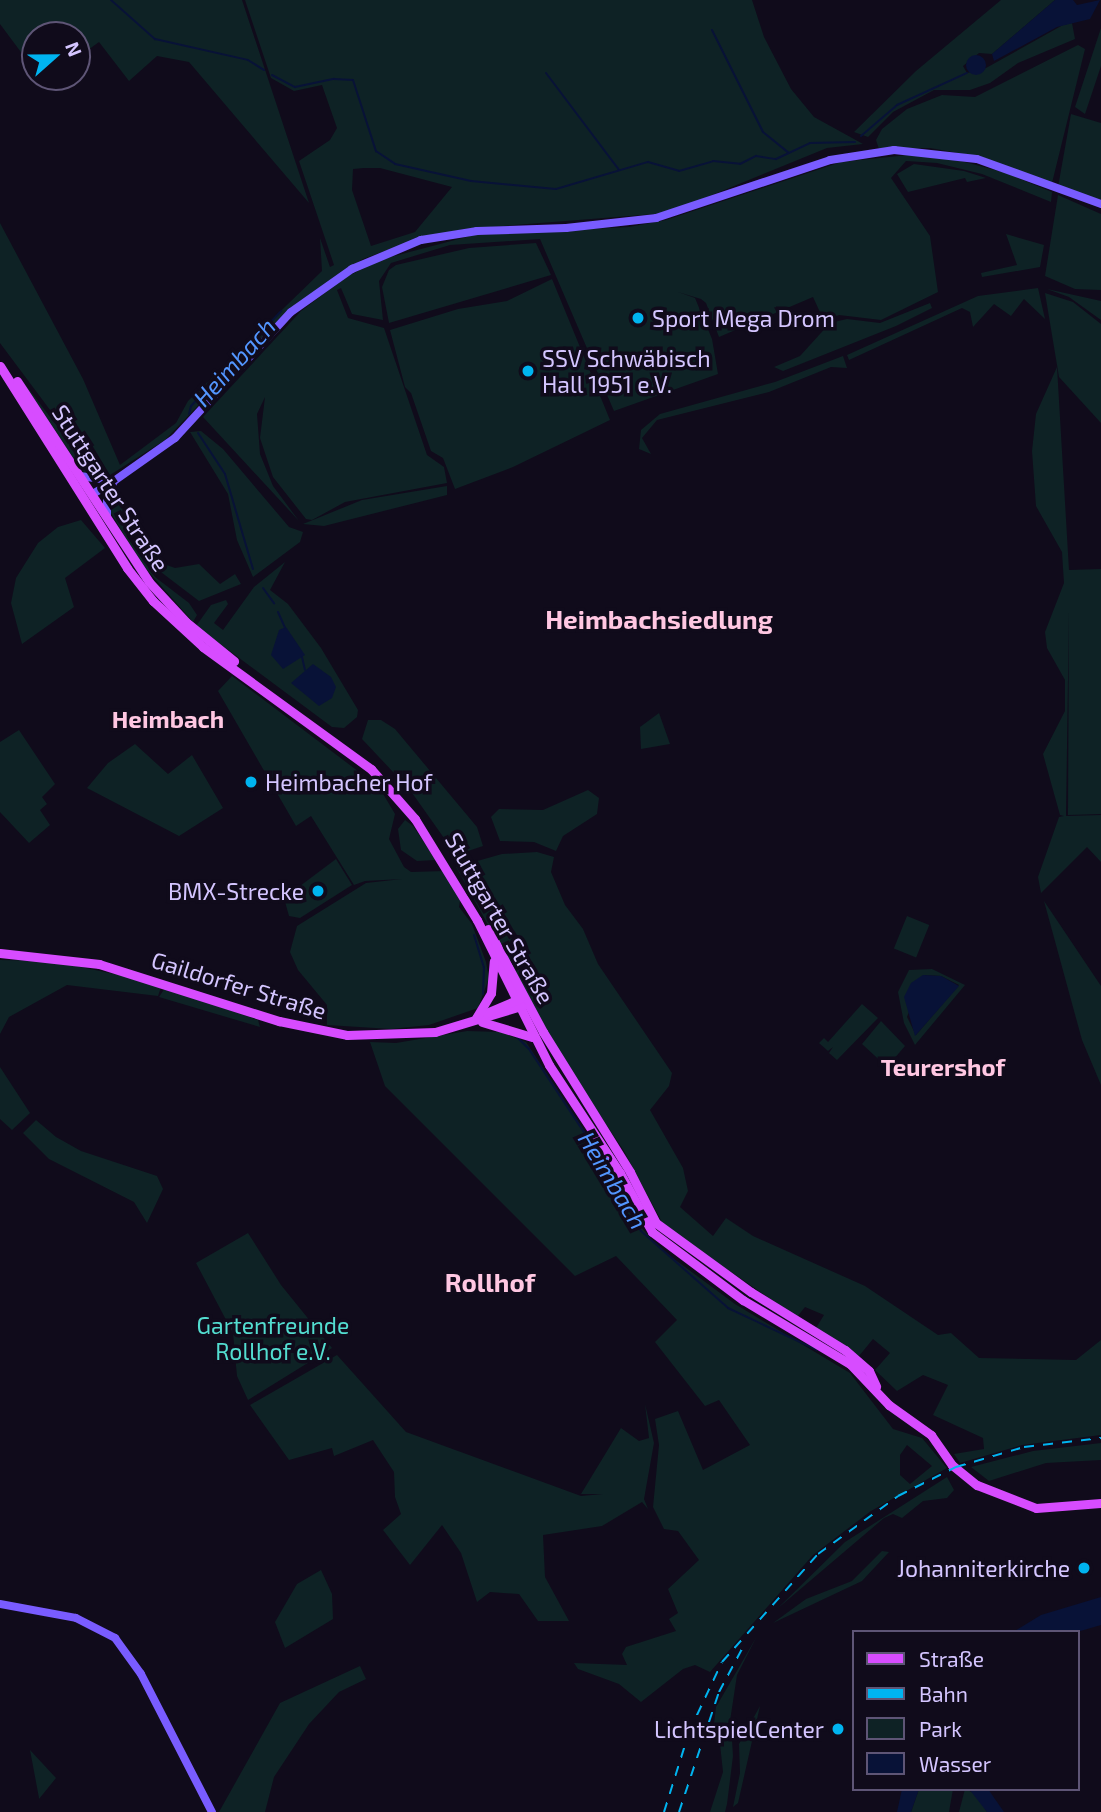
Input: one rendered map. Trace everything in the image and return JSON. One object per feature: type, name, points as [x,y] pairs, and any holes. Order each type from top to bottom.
[{"type":"main road","points":[[96,492],[175,438],[271,331],[305,300],[374,257],[421,240],[477,230],[566,228],[656,218],[722,200],[830,160],[894,150],[977,159],[1101,204]]},
{"type":"main road","name":"Stuttgarter Straße","points":[[0,359],[149,582],[186,622],[387,778],[463,883],[525,1000],[656,1223],[751,1292],[845,1350],[869,1371],[882,1397]]},
{"type":"main road","name":"Stuttgarter Straße","points":[[0,366],[141,587],[197,642],[322,730],[389,787],[444,863],[493,954],[533,1038],[620,1172],[652,1232],[743,1300],[850,1364],[882,1397]]},
{"type":"main road","points":[[80,476],[112,482]]},
{"type":"main road","points":[[108,520],[107,496],[112,482]]},
{"type":"main road","name":"Gaildorfer Straße","points":[[0,953],[99,964],[314,1031],[397,1036],[467,1024],[525,1000]]},
{"type":"main road","points":[[493,954],[491,993],[477,1020],[533,1038]]},
{"type":"main road","points":[[882,1397],[931,1435],[952,1465],[977,1485],[1036,1507],[1101,1503]]},
{"type":"main road","points":[[0,1604],[76,1618],[116,1638],[141,1674],[212,1812]]},
{"type":"green space","points":[[0,0],[242,0],[309,203],[189,62],[157,56],[129,81],[99,42],[91,48],[91,21],[21,21],[21,52],[0,24]]},
{"type":"green space","points":[[245,0],[752,0],[764,37],[791,89],[814,117],[863,144],[827,148],[668,213],[464,229],[420,238],[363,259],[297,303],[165,440],[110,475],[92,445],[59,422],[0,343],[0,223],[83,379],[120,465],[176,423],[188,401],[322,271],[320,238],[330,267],[334,265],[299,161],[330,140],[337,128],[322,85],[294,91],[271,78]],"holes":[[[380,168],[452,187],[415,232],[371,246],[352,190],[353,169]]]},
{"type":"green space","points":[[1001,0],[1055,0],[992,54],[979,53],[963,66],[967,73],[986,68],[1063,25],[1072,23],[1075,39],[1018,63],[990,83],[970,90],[934,90],[893,112],[868,137],[854,132],[916,71]]},
{"type":"green space","points":[[1101,28],[1101,66],[1085,114],[1075,107]]},
{"type":"green space","points":[[1078,45],[1085,49],[1052,183],[981,157],[930,148],[879,149],[876,140],[882,129],[907,109],[942,95],[975,97]]},
{"type":"green space","points":[[1071,114],[1101,123],[1101,200],[1058,187]]},
{"type":"green space","points":[[908,155],[957,160],[1003,172],[1052,192],[1051,202],[982,174],[937,163],[906,161],[891,178],[930,236],[938,292],[881,320],[839,315],[824,321],[813,297],[719,337],[706,303],[701,299],[678,292],[695,298],[712,339],[718,374],[614,411],[540,239],[450,245],[391,263],[379,281],[383,320],[352,314],[341,288],[337,290],[348,318],[384,328],[427,455],[444,467],[447,483],[345,502],[312,520],[306,519],[273,477],[260,438],[265,397],[257,414],[260,454],[273,486],[299,521],[203,417],[301,311],[348,276],[383,259],[474,235],[629,227],[666,220],[841,162]]},
{"type":"green space","points":[[914,164],[964,171],[986,178],[967,182],[965,178],[908,192],[897,174]]},
{"type":"green space","points":[[1058,195],[1101,214],[1101,290],[1075,289],[1045,276]]},
{"type":"green space","points":[[1006,234],[1044,245],[1040,267],[982,277],[981,273],[1017,265]]},
{"type":"green space","points":[[536,243],[551,275],[389,323],[382,287],[389,270],[396,265],[469,248]]},
{"type":"green space","name":"SSV Schwäbisch Hall 1951 e.V.","points":[[552,279],[610,420],[513,467],[455,489],[443,458],[431,451],[411,393],[405,387],[390,330],[458,309],[507,301]]},
{"type":"green space","points":[[1038,288],[1045,319],[1024,299],[1011,316],[994,304],[973,327],[970,312],[962,308],[849,360],[847,355],[978,296]]},
{"type":"green space","points":[[1047,289],[1101,301],[1101,320],[1069,297]]},
{"type":"green space","points":[[1045,293],[1073,302],[1101,324],[1101,423],[1059,377]]},
{"type":"green space","points":[[930,303],[932,308],[896,326],[783,371],[774,367],[800,356],[830,323],[847,319],[880,323]]},
{"type":"green space","points":[[843,356],[847,368],[831,367],[769,392],[657,420],[642,438],[651,454],[639,449],[641,430],[660,414],[775,382]]},
{"type":"green space","points":[[1057,367],[1069,570],[1101,569],[1101,814],[1068,815],[1069,611],[1066,816],[1101,815],[1101,862],[1087,847],[1041,893],[1038,877],[1059,817],[1064,816],[1060,815],[1043,754],[1065,711],[1065,680],[1047,648],[1045,632],[1064,583],[1062,552],[1036,506],[1032,451],[1036,414]]},
{"type":"green space","points":[[21,379],[57,426],[90,451],[106,475],[86,474],[80,468]]},
{"type":"green space","points":[[201,431],[223,449],[289,527],[303,532],[300,542],[253,577],[237,540],[228,494],[190,432]]},
{"type":"green space","points":[[447,486],[447,495],[324,526],[303,524],[362,500]]},
{"type":"green space","points":[[119,488],[127,537],[155,577],[189,603],[197,615],[193,622],[140,562],[111,513],[112,493]]},
{"type":"green space","points":[[81,520],[105,548],[65,578],[74,607],[22,644],[11,603],[16,578],[38,543],[58,527]]},
{"type":"green space","points":[[285,562],[270,590],[288,604],[321,648],[358,710],[357,717],[344,728],[332,727],[196,626],[211,605],[226,600],[228,604],[214,623],[223,630],[254,587]]},
{"type":"green space","points":[[161,563],[175,568],[199,564],[220,584],[235,574],[241,584],[199,601],[153,566]]},
{"type":"green space","points":[[232,676],[379,787],[395,814],[389,839],[404,867],[411,872],[445,871],[461,895],[459,907],[472,924],[486,962],[489,978],[478,1008],[429,1025],[391,1029],[327,1025],[327,1005],[298,970],[290,952],[297,926],[366,883],[402,879],[365,881],[354,885],[311,816],[296,826],[218,691]]},
{"type":"green space","points":[[659,713],[670,744],[641,749],[640,727]]},
{"type":"green space","points":[[368,720],[381,720],[395,729],[477,827],[483,846],[456,855],[410,790],[362,739]]},
{"type":"green space","points":[[19,730],[55,784],[42,797],[47,804],[40,810],[50,825],[29,843],[0,812],[0,742]]},
{"type":"green space","points":[[135,744],[168,774],[192,755],[223,808],[179,836],[87,788],[108,763]]},
{"type":"green space","points":[[588,790],[599,798],[597,814],[563,836],[556,851],[534,842],[500,841],[491,817],[499,809],[543,810]]},
{"type":"green space","points":[[405,820],[413,826],[436,860],[417,861],[401,850],[398,829]]},
{"type":"green space","points":[[537,852],[554,857],[551,872],[565,905],[583,929],[598,964],[672,1073],[669,1086],[650,1110],[683,1168],[688,1191],[680,1207],[713,1236],[726,1218],[753,1236],[865,1286],[938,1335],[951,1333],[979,1358],[1076,1360],[1101,1340],[1101,1435],[1022,1445],[960,1463],[954,1454],[984,1449],[983,1438],[933,1415],[948,1385],[923,1375],[897,1391],[875,1370],[890,1353],[873,1339],[859,1356],[816,1328],[824,1315],[805,1307],[797,1317],[664,1226],[624,1151],[563,1060],[456,867],[502,854]]},
{"type":"green space","name":"BMX-Strecke","points":[[336,859],[352,885],[300,918],[289,916],[284,898]]},
{"type":"green space","points":[[1044,901],[1101,986],[1101,1085],[1082,1040]]},
{"type":"green space","points":[[907,916],[929,925],[916,957],[894,948]]},
{"type":"green space","points":[[0,960],[52,961],[162,984],[158,996],[67,985],[9,1017],[0,1034]]},
{"type":"green space","points":[[932,969],[965,985],[915,1045],[904,1023],[898,992],[909,970]],"holes":[[[923,975],[941,976],[959,985],[916,1035],[907,1017]]]},
{"type":"green space","points":[[165,988],[258,1020],[260,1027],[159,997]]},
{"type":"green space","points":[[862,1004],[878,1018],[837,1060],[829,1053],[833,1047],[828,1051],[819,1043],[824,1038],[828,1042]]},
{"type":"green space","points":[[881,1021],[905,1046],[887,1067],[862,1044]]},
{"type":"green space","points":[[467,1031],[500,1032],[526,1042],[616,1179],[636,1221],[658,1247],[735,1304],[850,1373],[893,1429],[922,1438],[947,1468],[871,1511],[813,1555],[710,1672],[695,1665],[683,1669],[641,1702],[619,1684],[578,1669],[574,1663],[627,1665],[622,1654],[626,1647],[676,1631],[669,1619],[678,1613],[668,1589],[699,1560],[678,1531],[664,1529],[653,1507],[659,1445],[655,1419],[678,1411],[703,1470],[750,1445],[719,1400],[705,1406],[655,1342],[677,1320],[616,1256],[575,1276],[385,1086],[370,1042],[396,1043]],"holes":[[[907,1445],[932,1466],[910,1484],[900,1475],[900,1455]]]},
{"type":"green space","points":[[0,1067],[30,1113],[12,1130],[0,1119]]},
{"type":"green space","points":[[36,1120],[56,1137],[81,1151],[157,1176],[163,1189],[147,1223],[134,1202],[49,1159],[23,1133]]},
{"type":"green space","name":"Gartenfreunde Rollhof e.V.","points":[[248,1233],[281,1285],[332,1348],[248,1400],[237,1376],[233,1333],[196,1263]]},
{"type":"green space","points":[[337,1355],[406,1432],[581,1496],[603,1494],[581,1494],[621,1428],[639,1441],[649,1438],[645,1404],[654,1443],[644,1499],[648,1509],[642,1502],[602,1526],[543,1535],[545,1577],[569,1621],[538,1621],[519,1594],[490,1592],[477,1602],[461,1553],[442,1525],[410,1565],[383,1530],[401,1514],[395,1497],[394,1472],[373,1440],[334,1456],[332,1448],[289,1460],[250,1405]]},
{"type":"green space","points":[[1101,1443],[1101,1460],[1046,1463],[989,1481],[971,1467],[1033,1451]]},
{"type":"green space","points":[[947,1477],[954,1490],[947,1498],[923,1501],[902,1518],[893,1514],[884,1518],[777,1609],[845,1542]]},
{"type":"green space","points":[[882,1551],[889,1552],[862,1581],[773,1623],[806,1599],[852,1581]]},
{"type":"green space","points":[[321,1570],[332,1594],[333,1619],[285,1648],[275,1622],[297,1584]]},
{"type":"green space","points":[[757,1636],[737,1675],[730,1721],[712,1741],[716,1707]]},
{"type":"green space","points":[[360,1666],[366,1679],[339,1692],[309,1724],[274,1777],[265,1812],[219,1812],[280,1703]]},
{"type":"green space","points":[[760,1706],[738,1803],[733,1807],[740,1773],[739,1744]]},
{"type":"green space","points":[[726,1735],[732,1740],[733,1756],[727,1804],[725,1812],[710,1812],[723,1772],[720,1744]]},
{"type":"green space","points":[[30,1750],[56,1778],[39,1799],[39,1798]]},
{"type":"green space","points":[[918,1791],[953,1791],[949,1812],[911,1812]]},
{"type":"green space","points":[[964,1791],[969,1791],[976,1794],[987,1812],[959,1812]]},
{"type":"water","points":[[1055,0],[1073,0],[1077,5],[1100,0],[1090,19],[1057,27],[994,61],[992,54]]},
{"type":"water","points":[[976,55],[983,58],[986,65],[983,72],[976,75],[969,72],[966,65],[969,58]]},
{"type":"water","points":[[286,627],[305,655],[283,669],[271,655],[279,630]]},
{"type":"water","points":[[313,664],[331,677],[336,687],[332,698],[319,706],[291,683]]},
{"type":"water","points":[[923,975],[941,976],[959,986],[915,1036],[904,997],[911,983]]},
{"type":"water","points":[[1101,1597],[1101,1625],[1080,1631],[1016,1630],[1041,1615]]},
{"type":"water","points":[[902,1791],[918,1791],[911,1812],[897,1812]]},
{"type":"water","points":[[971,1791],[989,1791],[1004,1812],[987,1812]]},
{"type":"waterway","points":[[111,0],[155,39],[248,60],[264,70]]},
{"type":"waterway","points":[[712,30],[763,132],[788,152]]},
{"type":"waterway","points":[[546,73],[619,170]]},
{"type":"waterway","points":[[861,136],[897,105],[967,73]]},
{"type":"waterway","points":[[272,75],[295,87],[334,79],[353,80],[376,151],[395,164],[471,181],[556,189],[648,162],[679,171],[713,161],[740,164],[756,156],[776,159],[810,143],[855,142]]},
{"type":"waterway","name":"Heimbach","points":[[189,414],[191,406],[281,311]]},
{"type":"waterway","name":"Heimbach","points":[[198,433],[225,474],[253,569]]},
{"type":"waterway","name":"Heimbach","points":[[263,588],[274,603]]},
{"type":"waterway","name":"Heimbach","points":[[278,612],[285,628]]},
{"type":"waterway","name":"Heimbach","points":[[302,657],[305,670]]},
{"type":"waterway","name":"Heimbach","points":[[474,935],[484,967],[483,994]]},
{"type":"waterway","name":"Heimbach","points":[[517,1037],[529,1049],[605,1164],[641,1231],[728,1308],[817,1350]]},
{"type":"railway","points":[[664,1812],[689,1732],[722,1662],[818,1554],[898,1496],[956,1467],[1024,1447],[1101,1438]]},
{"type":"railway","points":[[679,1812],[719,1692],[742,1649]]},
{"type":"place","name":"Sport Mega Drom","points":[[638,318]]},
{"type":"place","name":"SSV Schwäbisch Hall 1951 e.V.","points":[[528,371]]},
{"type":"place","name":"Heimbacher Hof","points":[[251,782]]},
{"type":"place","name":"BMX-Strecke","points":[[318,891]]},
{"type":"place","name":"Johanniterkirche","points":[[1084,1568]]},
{"type":"place","name":"LichtspielCenter","points":[[838,1729]]},
{"type":"district","name":"Heimbachsiedlung","points":[[659,619]]},
{"type":"district","name":"Heimbach","points":[[168,719]]},
{"type":"district","name":"Teurershof","points":[[943,1067]]},
{"type":"district","name":"Rollhof","points":[[490,1282]]}]
